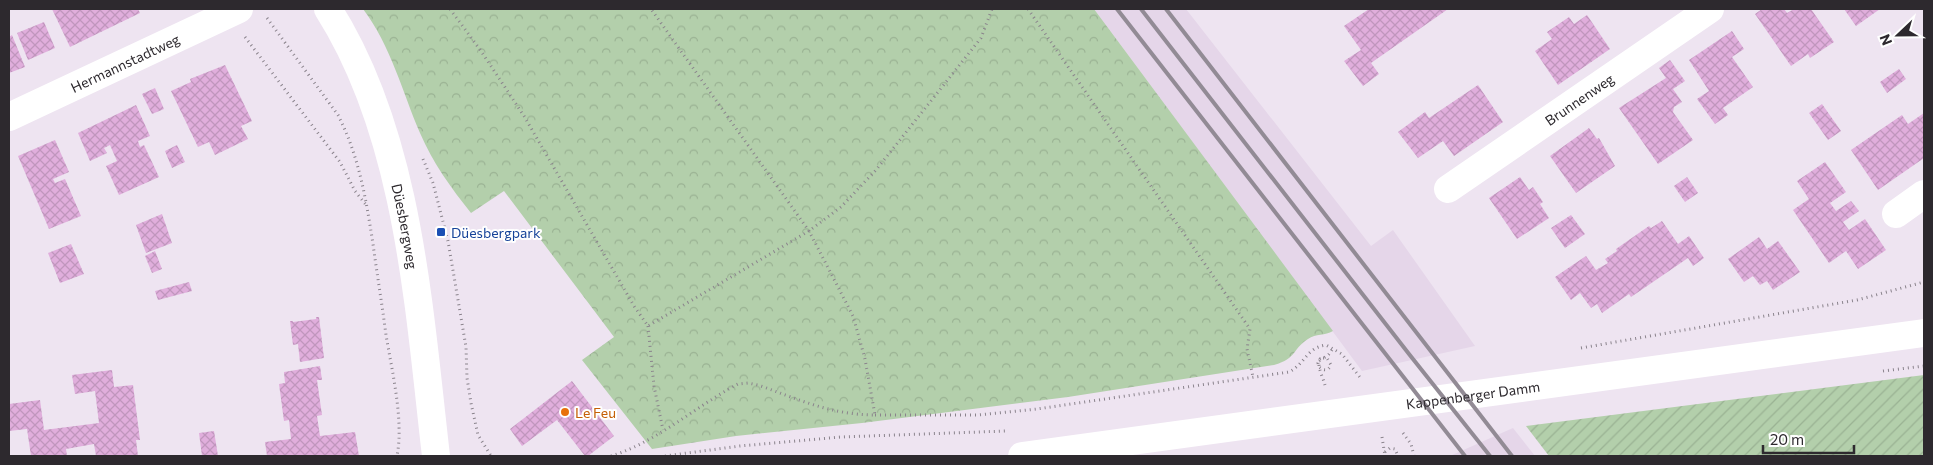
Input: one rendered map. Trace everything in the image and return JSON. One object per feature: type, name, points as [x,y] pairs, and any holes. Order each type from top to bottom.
[{"type":"street","name":"Düesbergweg","points":[[328,9],[348,45],[372,100],[396,183],[411,258],[436,456]]},
{"type":"street","name":"Brunnenweg","points":[[1448,189],[1710,9]]},
{"type":"street","name":"Hermannstadtweg","points":[[9,117],[233,12]]},
{"type":"street","points":[[1896,214],[1924,194]]},
{"type":"street","name":"Kappenberger Damm","points":[[1022,456],[1924,333]]},
{"type":"path","points":[[450,9],[481,51],[524,116],[634,306],[648,326],[654,386],[663,430]]},
{"type":"path","points":[[651,9],[808,231],[853,316],[865,359],[875,415]]},
{"type":"path","points":[[648,326],[808,231],[856,194],[981,38],[992,9]]},
{"type":"path","points":[[1028,9],[1250,328],[1246,349],[1253,377]]},
{"type":"path","points":[[233,12],[336,156],[348,175],[354,191],[368,207]]},
{"type":"path","points":[[266,16],[324,94],[342,124],[356,158],[368,207],[396,398],[399,446],[397,456]]},
{"type":"path","points":[[433,183],[448,241],[466,347],[467,378],[471,403],[478,435],[492,456]]},
{"type":"path","points":[[1577,348],[1857,300],[1924,282]]},
{"type":"path","points":[[611,456],[628,451],[738,384],[758,385],[832,411],[853,415],[978,414],[1037,408],[1289,372],[1303,363],[1312,349],[1326,345],[1342,354]]},
{"type":"path","points":[[1322,374],[1318,365],[1319,360],[1322,358],[1327,358],[1330,360],[1330,369],[1322,370],[1319,367],[1318,363],[1320,359],[1324,358],[1328,357],[1333,348]]},
{"type":"path","points":[[1354,382],[1364,381]]},
{"type":"path","points":[[1325,386],[1335,385]]},
{"type":"path","points":[[666,456],[740,446],[841,437],[1013,430]]},
{"type":"path","points":[[1411,444],[1414,456]]},
{"type":"path","points":[[1384,446],[1385,456]]},
{"type":"path","points":[[1385,456],[1386,450],[1390,448],[1395,449],[1398,456]]},
{"type":"shaded area","points":[[1094,9],[1186,9],[1371,246],[1393,230],[1475,346],[1362,371]]},
{"type":"shaded area","points":[[1513,428],[1535,456],[1450,456]]},
{"type":"green space","points":[[363,9],[1094,9],[1333,331],[1311,337],[1291,357],[1274,365],[1068,397],[862,423],[736,436],[652,449],[582,360],[614,337],[504,191],[471,213],[464,204],[443,175],[425,144],[389,53]]},
{"type":"green space","points":[[1924,375],[1924,456],[1549,456],[1526,426]]},
{"type":"building","points":[[52,9],[138,9],[140,13],[70,47]]},
{"type":"building","points":[[1369,9],[1448,9],[1371,63],[1379,74],[1363,86],[1344,61],[1361,50],[1344,26]]},
{"type":"building","points":[[1762,9],[1784,9],[1787,13],[1794,9],[1811,9],[1834,42],[1810,58],[1808,54],[1791,66],[1755,14]]},
{"type":"building","points":[[1844,9],[1880,9],[1856,26]]},
{"type":"building","points":[[1587,15],[1610,49],[1558,85],[1535,51],[1552,39],[1547,32],[1569,17],[1574,24]]},
{"type":"building","points":[[44,22],[55,48],[28,60],[17,33]]},
{"type":"building","points":[[1732,31],[1744,49],[1732,57],[1753,87],[1723,108],[1728,115],[1715,124],[1697,99],[1709,91],[1689,60]]},
{"type":"building","points":[[12,35],[25,67],[9,73],[9,37]]},
{"type":"building","points":[[1670,60],[1685,81],[1673,89],[1682,102],[1674,107],[1673,112],[1693,140],[1658,164],[1619,108],[1666,78],[1659,68]]},
{"type":"building","points":[[225,65],[252,121],[241,126],[248,139],[215,155],[209,142],[198,147],[171,91],[191,82],[190,79]]},
{"type":"building","points":[[1899,69],[1906,79],[1887,93],[1880,82]]},
{"type":"building","points":[[1478,85],[1503,122],[1454,156],[1443,141],[1418,158],[1398,132],[1425,112],[1429,118]]},
{"type":"building","points":[[155,88],[164,109],[152,114],[142,94]]},
{"type":"building","points":[[1822,104],[1841,131],[1828,140],[1809,113]]},
{"type":"building","points":[[136,105],[150,136],[138,141],[140,147],[144,145],[159,177],[119,195],[106,166],[117,161],[110,145],[104,148],[107,153],[90,161],[78,133]]},
{"type":"building","points":[[1924,113],[1924,158],[1878,190],[1851,150],[1902,115],[1908,124]]},
{"type":"building","points":[[1589,128],[1597,139],[1599,138],[1615,166],[1576,193],[1550,156]]},
{"type":"building","points":[[55,140],[69,172],[53,179],[55,183],[65,179],[81,216],[49,229],[18,156]]},
{"type":"building","points":[[177,145],[185,162],[172,168],[165,151]]},
{"type":"building","points":[[1825,162],[1846,192],[1830,203],[1836,211],[1851,201],[1859,211],[1843,222],[1849,230],[1865,219],[1886,250],[1858,269],[1846,251],[1829,263],[1793,210],[1809,199],[1797,181]]},
{"type":"building","points":[[1520,177],[1529,190],[1533,187],[1543,202],[1540,204],[1549,218],[1517,239],[1489,198]]},
{"type":"building","points":[[1687,177],[1698,193],[1685,202],[1674,186]]},
{"type":"building","points":[[162,214],[172,243],[146,253],[136,225]]},
{"type":"building","points":[[1571,215],[1585,234],[1565,248],[1551,228]]},
{"type":"building","points":[[1662,221],[1678,244],[1689,236],[1704,258],[1693,266],[1688,258],[1631,297],[1629,294],[1602,313],[1597,304],[1591,308],[1580,293],[1571,300],[1555,277],[1586,256],[1596,270],[1608,263],[1605,259],[1617,251],[1616,249],[1649,226],[1651,228]]},
{"type":"building","points":[[1759,237],[1767,249],[1778,241],[1800,272],[1773,290],[1767,281],[1760,285],[1753,276],[1744,282],[1728,259]]},
{"type":"building","points":[[71,244],[84,274],[60,283],[48,253]]},
{"type":"building","points":[[155,251],[162,269],[152,273],[145,256]]},
{"type":"building","points":[[189,282],[192,291],[158,300],[155,291]]},
{"type":"building","points":[[316,317],[319,317],[324,358],[300,362],[298,344],[293,345],[290,321],[316,319]]},
{"type":"building","points":[[320,366],[322,380],[317,380],[322,415],[317,416],[320,436],[355,432],[359,456],[267,456],[265,442],[291,439],[289,420],[284,421],[279,384],[285,383],[284,372]]},
{"type":"building","points":[[112,370],[114,387],[133,385],[140,440],[136,440],[138,456],[96,456],[94,444],[66,449],[67,456],[31,456],[27,429],[9,431],[9,404],[40,400],[44,430],[99,423],[95,391],[75,394],[72,375]]},
{"type":"building","name":"Le Feu","points":[[572,381],[614,436],[588,456],[585,456],[557,420],[522,446],[510,429]]},
{"type":"building","points":[[214,431],[218,456],[202,456],[199,433]]},
{"type":"railway","points":[[1117,9],[1465,456]]},
{"type":"railway","points":[[1141,9],[1490,456]]},
{"type":"railway","points":[[1166,9],[1512,456]]},
{"type":"place","name":"Düesbergpark","points":[[441,232]]},
{"type":"place","name":"Le Feu","points":[[565,412]]}]
